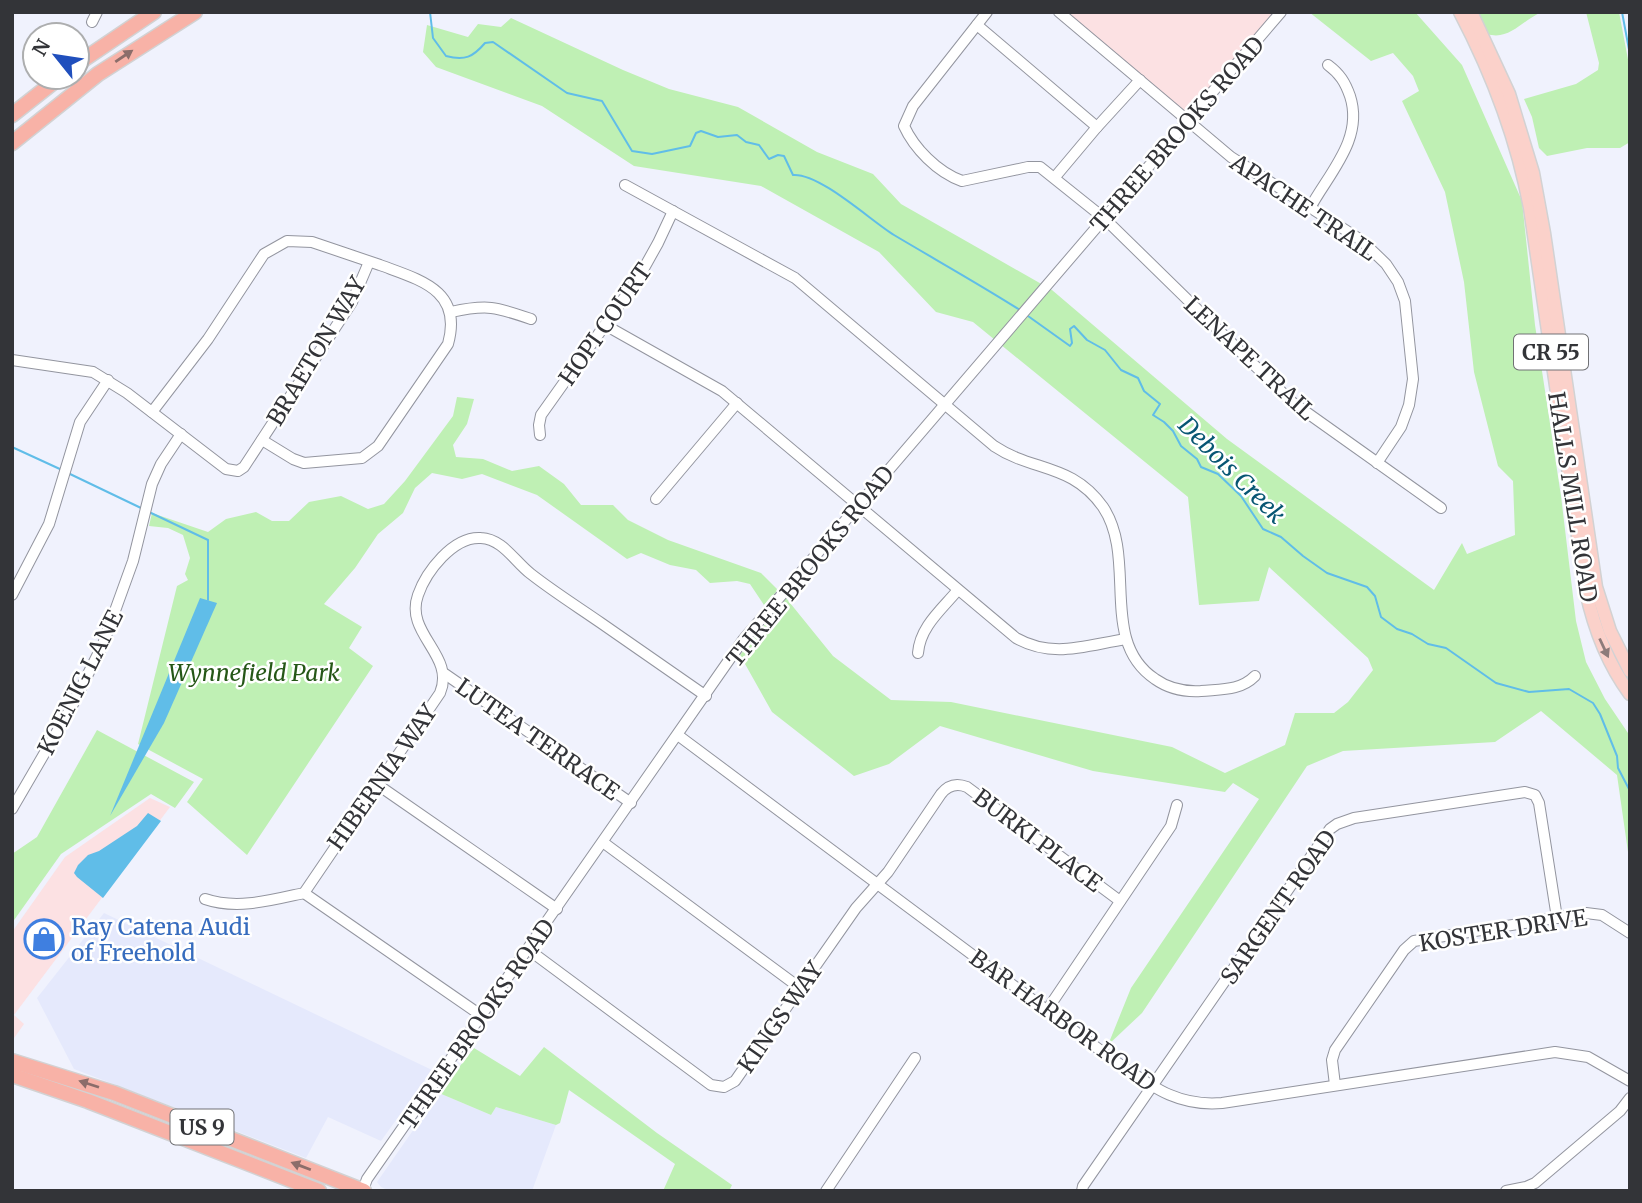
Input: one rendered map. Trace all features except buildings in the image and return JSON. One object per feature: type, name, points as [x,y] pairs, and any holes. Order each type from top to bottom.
[{"type":"highway","points":[[91,55],[154,12]]},
{"type":"highway","points":[[12,143],[98,74],[195,12]]},
{"type":"highway","points":[[12,116],[43,91]]},
{"type":"highway","name":"US 9","points":[[12,1061],[114,1093],[364,1190]]},
{"type":"highway","name":"US 9","points":[[12,1075],[88,1101],[318,1191]]},
{"type":"main road","name":"HALLS MILL ROAD","points":[[1460,12],[1500,97],[1522,166],[1588,600],[1606,653],[1630,694]]},
{"type":"main road","name":"HALLS MILL ROAD","points":[[1471,12],[1505,82],[1533,173],[1596,587],[1609,631],[1630,671]]},
{"type":"street","points":[[987,12],[913,106],[904,126],[912,144],[951,177],[961,181],[1028,167],[1040,167],[1055,177],[1140,80]]},
{"type":"street","name":"APACHE TRAIL","points":[[1059,12],[1231,157],[1377,253],[1395,276],[1405,301],[1412,364],[1411,396],[1401,427],[1377,463]]},
{"type":"street","name":"THREE BROOKS ROAD","points":[[364,1190],[367,1179],[679,736],[743,640],[1281,12]]},
{"type":"street","points":[[977,25],[1097,127]]},
{"type":"street","points":[[1310,208],[1346,148],[1353,125],[1353,106],[1345,82],[1328,65]]},
{"type":"street","name":"LENAPE TRAIL","points":[[1055,177],[1105,219],[1292,402],[1441,508]]},
{"type":"street","points":[[625,185],[795,278],[1003,452],[1069,475],[1085,487],[1110,519],[1118,544],[1126,639],[1132,654],[1145,671],[1159,682],[1176,689],[1191,691],[1234,688],[1246,684],[1255,676]]},
{"type":"street","name":"HOPI COURT","points":[[540,435],[538,425],[541,415],[650,260],[673,211]]},
{"type":"street","points":[[152,412],[208,339],[257,261],[270,249],[287,241],[305,240],[429,284],[444,299],[451,312],[451,334],[444,353],[378,446],[369,454],[353,460],[304,463],[293,460],[262,440]]},
{"type":"street","name":"BRAETON WAY","points":[[181,434],[231,471],[244,467],[352,302],[369,262]]},
{"type":"street","points":[[451,312],[492,306],[531,319]]},
{"type":"street","points":[[606,325],[704,379],[737,403],[1016,638],[1041,649],[1073,650],[1126,639]]},
{"type":"street","points":[[12,359],[82,369],[108,380],[181,434]]},
{"type":"street","points":[[12,595],[49,524],[80,422],[108,380]]},
{"type":"street","points":[[656,499],[737,403]]},
{"type":"street","name":"KOENIG LANE","points":[[12,809],[72,706],[103,644],[131,570],[152,484],[161,464],[181,434]]},
{"type":"street","points":[[445,674],[441,662],[417,622],[417,598],[450,548],[469,538],[481,538],[503,547],[531,574],[706,696]]},
{"type":"street","points":[[919,653],[919,641],[924,630],[957,591]]},
{"type":"street","name":"HIBERNIA WAY","points":[[304,893],[436,701],[443,688],[445,674]]},
{"type":"street","name":"LUTEA TERRACE","points":[[445,674],[631,803]]},
{"type":"street","name":"BAR HARBOR ROAD","points":[[679,736],[1046,1010],[1152,1086],[1178,1099],[1209,1104],[1555,1052],[1588,1057],[1630,1081]]},
{"type":"street","points":[[377,785],[557,909]]},
{"type":"street","name":"BURKI PLACE","points":[[877,884],[941,794],[950,786],[959,785],[967,787],[1120,901]]},
{"type":"street","name":"SARGENT ROAD","points":[[1152,1086],[1331,829],[1342,821],[1532,793],[1539,803],[1557,918]]},
{"type":"street","points":[[1046,1010],[1171,826],[1177,805]]},
{"type":"street","points":[[604,843],[800,988]]},
{"type":"street","name":"KINGS WAY","points":[[529,950],[710,1085],[727,1087],[735,1082],[856,908],[877,884]]},
{"type":"street","points":[[205,899],[235,904],[304,893],[482,1016]]},
{"type":"street","name":"KOSTER DRIVE","points":[[1335,1085],[1332,1060],[1335,1050],[1410,944],[1420,939],[1594,913],[1608,918],[1630,933]]},
{"type":"street","points":[[826,1191],[915,1058]]},
{"type":"street","points":[[1082,1191],[1152,1086]]},
{"type":"street","points":[[1506,1191],[1535,1183],[1620,1111],[1630,1098]]},
{"type":"shaded area","points":[[1067,12],[1276,12],[1188,117]]},
{"type":"shaded area","points":[[150,798],[170,807],[14,1015],[24,1024],[12,1041],[12,932],[65,857]]},
{"type":"shaded area","points":[[104,913],[432,1070],[381,1141],[328,1117],[306,1158],[74,1069],[37,998]]},
{"type":"shaded area","points":[[439,1093],[491,1115],[496,1107],[556,1125],[532,1191],[390,1191],[381,1187],[377,1182]]},
{"type":"green space","points":[[1309,12],[1415,12],[1462,65],[1522,201],[1535,325],[1561,496],[1576,621],[1586,662],[1605,699],[1630,736],[1630,866],[1617,775],[1541,711],[1495,742],[1343,751],[1307,766],[1142,1013],[1108,1045],[1131,988],[1259,799],[1233,783],[1225,792],[1093,771],[940,726],[889,764],[854,776],[772,712],[740,655],[786,598],[833,656],[891,700],[951,702],[1172,747],[1225,773],[1285,745],[1295,713],[1334,713],[1348,702],[1373,670],[1368,658],[1269,567],[1259,601],[1199,605],[1188,497],[973,322],[936,312],[879,252],[761,186],[634,166],[542,106],[436,67],[423,52],[427,25],[468,37],[478,24],[501,27],[511,18],[669,89],[738,107],[817,152],[873,174],[901,204],[1052,290],[1227,439],[1434,590],[1462,543],[1467,554],[1515,535],[1513,481],[1498,466],[1474,372],[1464,282],[1445,192],[1402,101],[1419,91],[1413,76],[1393,53],[1371,61]]},
{"type":"green space","points":[[1477,12],[1542,12],[1509,32],[1495,35],[1487,34]]},
{"type":"green space","points":[[1586,12],[1619,12],[1630,70],[1630,142],[1620,148],[1587,148],[1547,156],[1539,148],[1532,117],[1524,99],[1576,84],[1598,70],[1599,63]]},
{"type":"green space","name":"Wynnefield Park","points":[[457,397],[474,399],[467,424],[453,445],[456,457],[483,459],[512,471],[539,466],[564,484],[581,505],[613,505],[628,520],[668,540],[761,573],[778,590],[764,605],[750,584],[737,581],[710,583],[696,570],[670,565],[641,553],[627,559],[537,495],[482,474],[462,479],[432,473],[415,488],[403,513],[378,534],[355,568],[324,604],[362,627],[349,648],[373,666],[247,855],[187,802],[203,779],[138,744],[177,586],[188,580],[185,574],[190,558],[183,535],[168,528],[149,526],[152,513],[208,532],[226,519],[256,512],[272,521],[289,521],[309,502],[341,496],[368,509],[384,504],[405,481],[453,416]]},
{"type":"green space","points":[[97,730],[194,782],[175,808],[151,794],[61,854],[12,923],[12,854],[37,837]]},
{"type":"green space","points":[[544,1047],[657,1133],[732,1185],[729,1191],[663,1191],[675,1164],[569,1090],[560,1123],[556,1125],[496,1107],[491,1115],[439,1093],[474,1048],[520,1076]]},
{"type":"water","points":[[200,598],[217,603],[164,723],[110,816]]},
{"type":"water","points":[[148,813],[161,821],[103,898],[77,877],[74,873],[78,865],[88,855],[99,851],[137,826]]},
{"type":"waterway","name":"Debois Creek","points":[[430,12],[433,38],[446,56],[468,57],[485,43],[493,42],[567,93],[602,101],[632,151],[652,154],[690,146],[696,133],[701,131],[718,137],[737,135],[746,142],[759,145],[769,159],[778,155],[784,156],[793,175],[804,176],[831,189],[894,235],[1020,310]]},
{"type":"waterway","points":[[1622,12],[1630,55]]},
{"type":"waterway","name":"Debois Creek","points":[[1028,316],[1070,346],[1070,329],[1074,326],[1087,340],[1105,350],[1121,370],[1138,378],[1144,391],[1160,404],[1153,415],[1173,431],[1181,446],[1197,459],[1201,467],[1218,474],[1241,496],[1263,529],[1281,537],[1327,573],[1367,587],[1375,596],[1381,617],[1397,629],[1428,644],[1446,648],[1496,683],[1529,692],[1569,689],[1593,703],[1600,714],[1617,756],[1618,768],[1630,791]]},
{"type":"waterway","points":[[12,447],[62,470]]},
{"type":"waterway","points":[[70,474],[141,508]]},
{"type":"waterway","points":[[149,512],[208,540],[208,600]]},
{"type":"place","name":"Ray Catena Audi of Freehold","points":[[44,939]]}]
